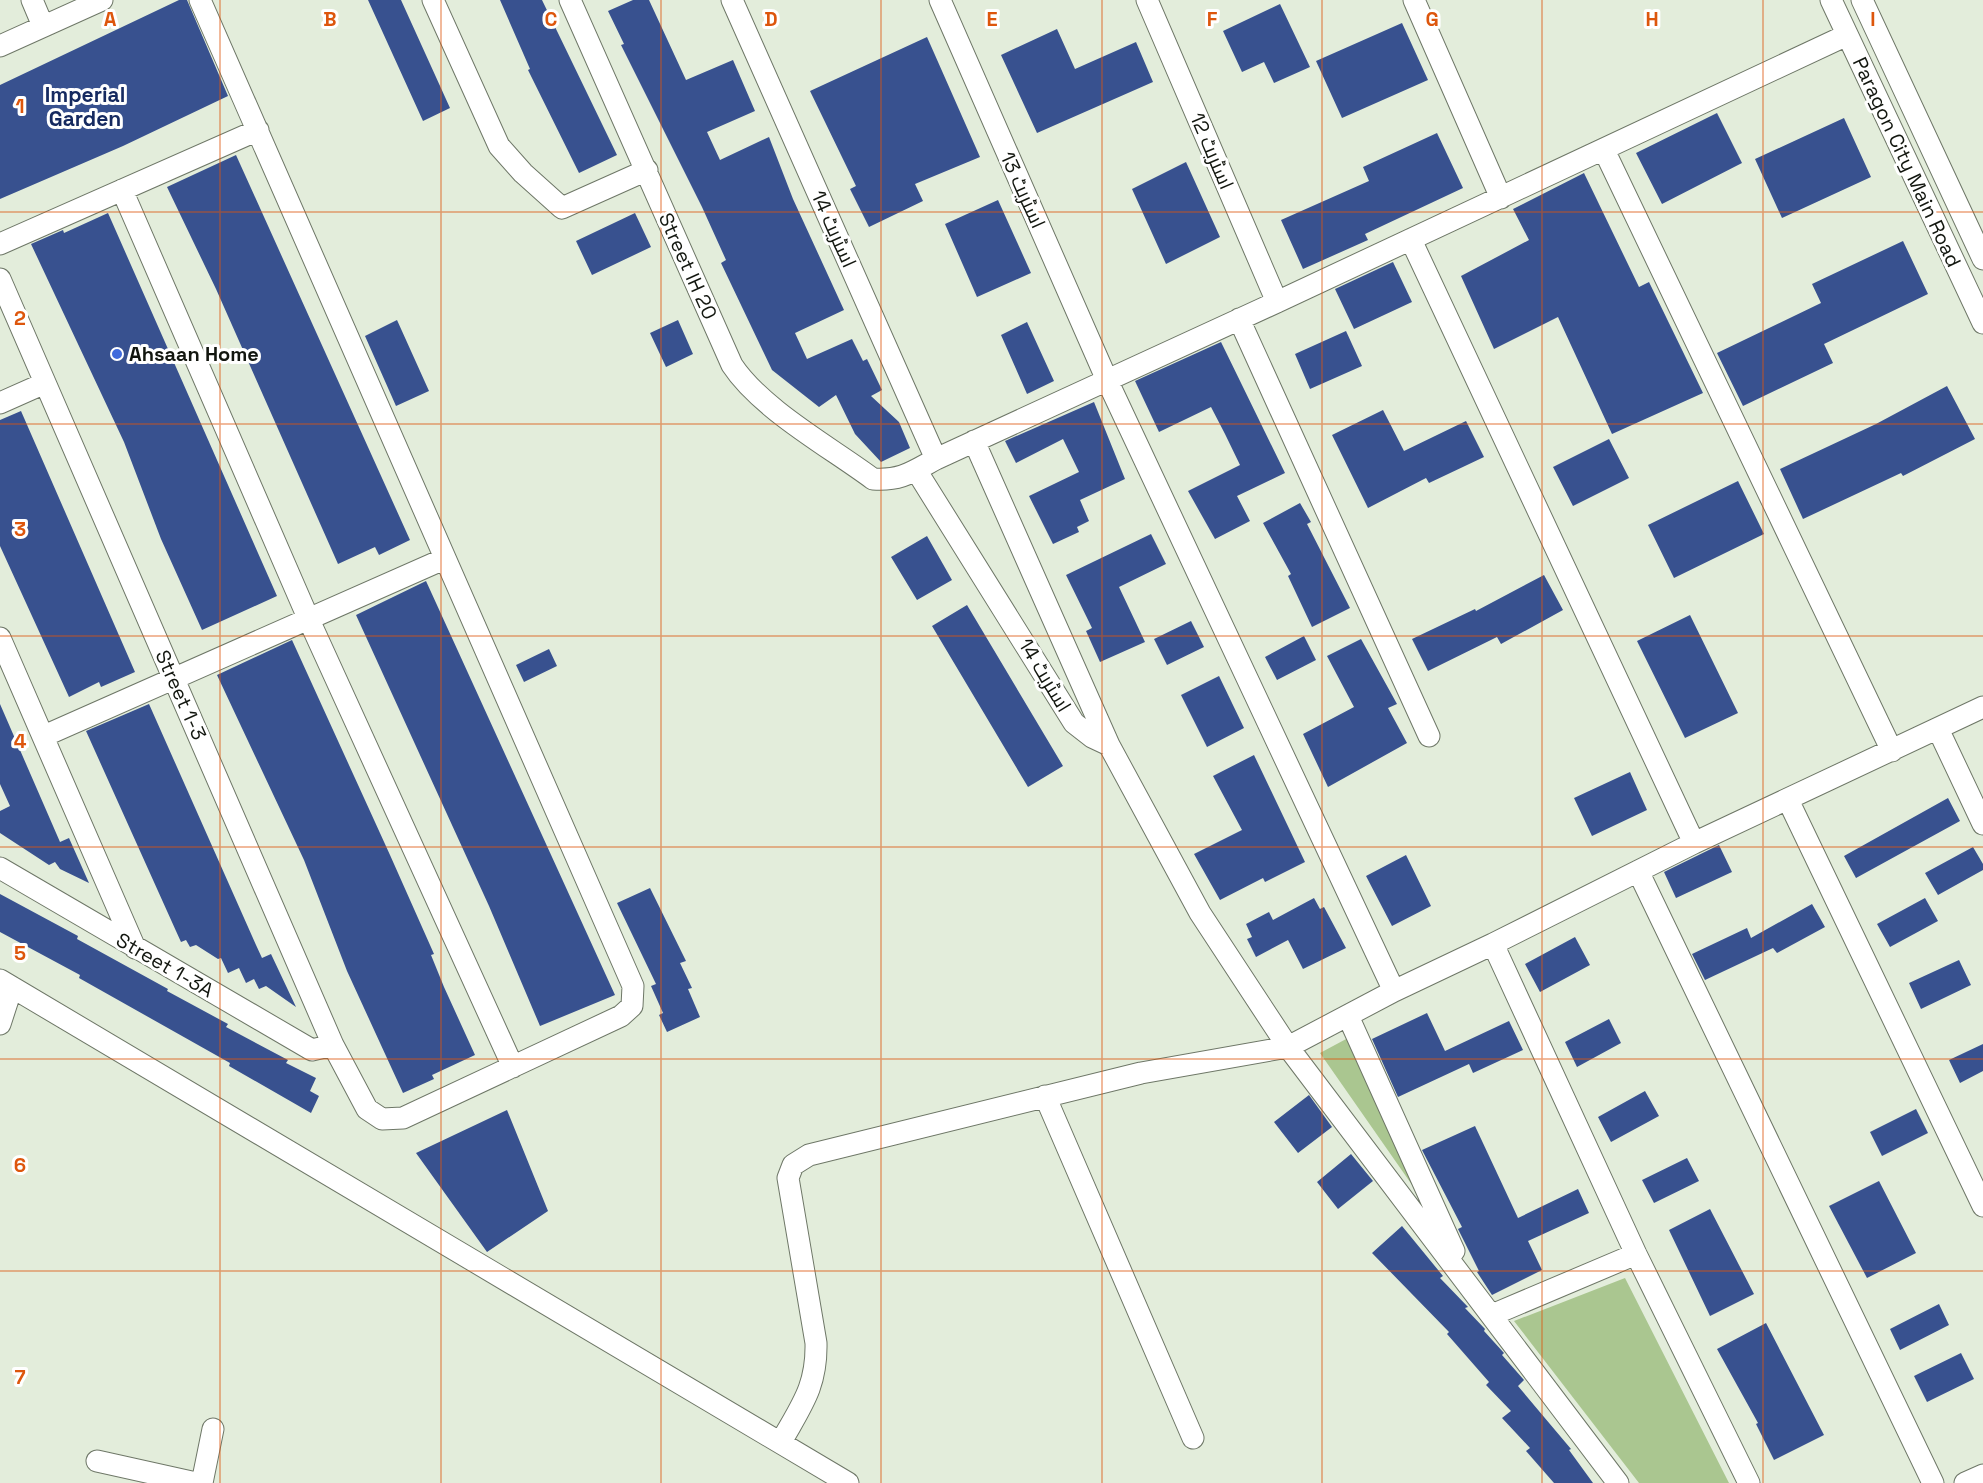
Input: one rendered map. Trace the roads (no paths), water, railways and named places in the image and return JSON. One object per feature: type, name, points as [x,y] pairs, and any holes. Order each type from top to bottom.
[{"type":"street","points":[[32,0],[43,26]]},
{"type":"street","points":[[0,46],[102,0]]},
{"type":"street","points":[[122,190],[309,620],[513,1067],[621,1016],[632,1006],[633,986],[200,0]]},
{"type":"street","points":[[433,0],[499,146],[523,173],[562,208],[646,170]]},
{"type":"street","name":"Street IH 20","points":[[570,0],[732,365],[742,380],[762,398],[873,479],[898,479],[916,470]]},
{"type":"street","name":"اسٹریٹ 14","points":[[732,0],[936,459]]},
{"type":"street","name":"اسٹریٹ 13","points":[[940,0],[1107,380],[1394,991]]},
{"type":"street","name":"اسٹریٹ 12","points":[[1147,0],[1277,302]]},
{"type":"street","points":[[1414,0],[1501,198]]},
{"type":"street","name":"Paragon City Main Road","points":[[1831,0],[1983,323]]},
{"type":"street","name":"Paragon City Main Road","points":[[1863,0],[1983,259]]},
{"type":"street","points":[[916,470],[1847,35]]},
{"type":"street","points":[[0,244],[258,130]]},
{"type":"street","points":[[1604,150],[1892,750]]},
{"type":"street","points":[[1411,240],[1694,843]]},
{"type":"street","name":"Street 1-3","points":[[0,279],[333,1045],[367,1109],[382,1119],[403,1118],[513,1067]]},
{"type":"street","points":[[1239,319],[1429,736]]},
{"type":"street","points":[[0,403],[45,383]]},
{"type":"street","points":[[974,441],[1109,745],[1200,913],[1288,1047],[1467,1280],[1618,1483]]},
{"type":"street","name":"اسٹریٹ 14","points":[[916,470],[1074,723],[1092,737],[1109,745]]},
{"type":"street","points":[[44,736],[444,559]]},
{"type":"street","points":[[0,638],[135,948]]},
{"type":"street","points":[[781,1442],[808,1394],[817,1370],[816,1343],[788,1178],[792,1165],[809,1155],[1141,1073],[1288,1047],[1394,991],[1694,843],[1983,707]]},
{"type":"street","points":[[1938,729],[1983,824]]},
{"type":"street","points":[[1788,800],[1983,1206]]},
{"type":"street","name":"Street 1-3A","points":[[0,868],[312,1050],[333,1045]]},
{"type":"street","points":[[1638,871],[1933,1483]]},
{"type":"street","points":[[1493,944],[1636,1254],[1749,1483]]},
{"type":"street","points":[[0,1024],[6,983],[848,1483]]},
{"type":"street","points":[[1348,1016],[1467,1280]]},
{"type":"street","points":[[1045,1096],[1193,1438]]},
{"type":"street","points":[[1492,1315],[1636,1254]]},
{"type":"street","points":[[202,1483],[213,1429]]},
{"type":"street","points":[[97,1461],[196,1483]]},
{"type":"street","points":[[1965,1483],[1983,1475]]},
{"type":"place","name":"Ahsaan Home","points":[[117,354]]},
{"type":"district","name":"Imperial Garden","points":[[85,106]]}]
